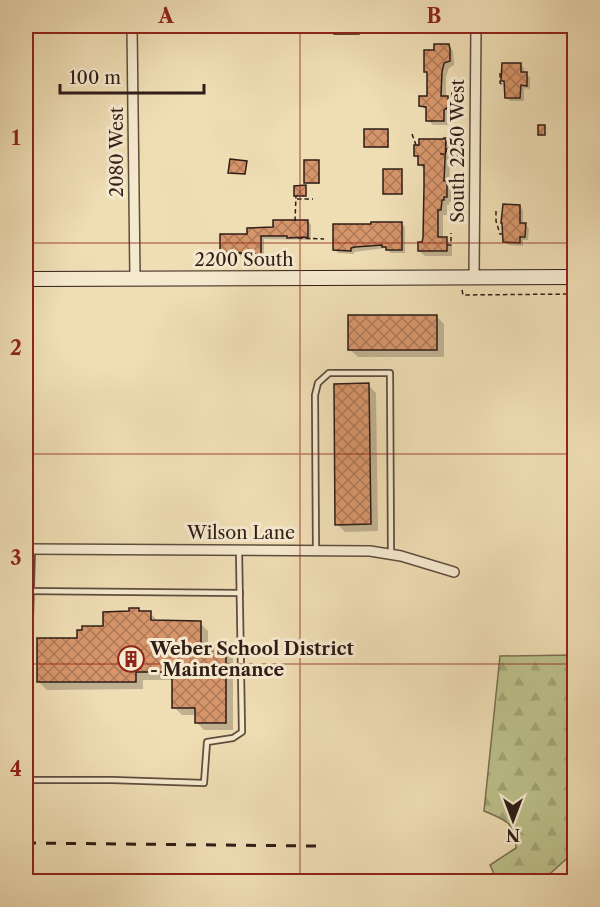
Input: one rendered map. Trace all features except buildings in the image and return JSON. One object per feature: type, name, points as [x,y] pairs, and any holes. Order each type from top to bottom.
[{"type":"street","name":"2080 West","points":[[132,26],[135,278]]},
{"type":"street","name":"South 2250 West","points":[[466,279],[476,26]]},
{"type":"street","name":"2200 South","points":[[26,279],[466,279],[574,276]]},
{"type":"street","name":"Wilson Lane","points":[[29,549],[370,551],[439,566],[454,572]]},
{"type":"lane","points":[[316,550],[315,395],[318,383],[329,373],[390,373],[391,555]]},
{"type":"lane","points":[[26,628],[29,549]]},
{"type":"lane","points":[[26,780],[204,783],[207,742],[233,738],[242,732],[239,550]]},
{"type":"lane","points":[[28,591],[240,593]]},
{"type":"path","points":[[500,73],[500,83],[503,85]]},
{"type":"path","points":[[446,109],[451,106],[452,91]]},
{"type":"path","points":[[412,134],[416,145]]},
{"type":"path","points":[[442,138],[448,138],[447,153]]},
{"type":"path","points":[[440,154],[447,153],[463,158]]},
{"type":"path","points":[[295,221],[296,197],[313,199]]},
{"type":"path","points":[[496,211],[496,221],[500,234],[502,234]]},
{"type":"path","points":[[447,245],[451,245],[451,233]]},
{"type":"path","points":[[298,238],[324,239]]},
{"type":"path","points":[[232,252],[255,256]]},
{"type":"path","points":[[466,279],[463,295],[574,294]]},
{"type":"green space","points":[[574,655],[574,852],[542,881],[520,881],[495,876],[490,865],[516,848],[514,833],[508,823],[484,811],[500,656]]},
{"type":"railway","points":[[26,843],[316,846]]},
{"type":"place","name":"Weber School District - Maintenance","points":[[131,659]]}]
